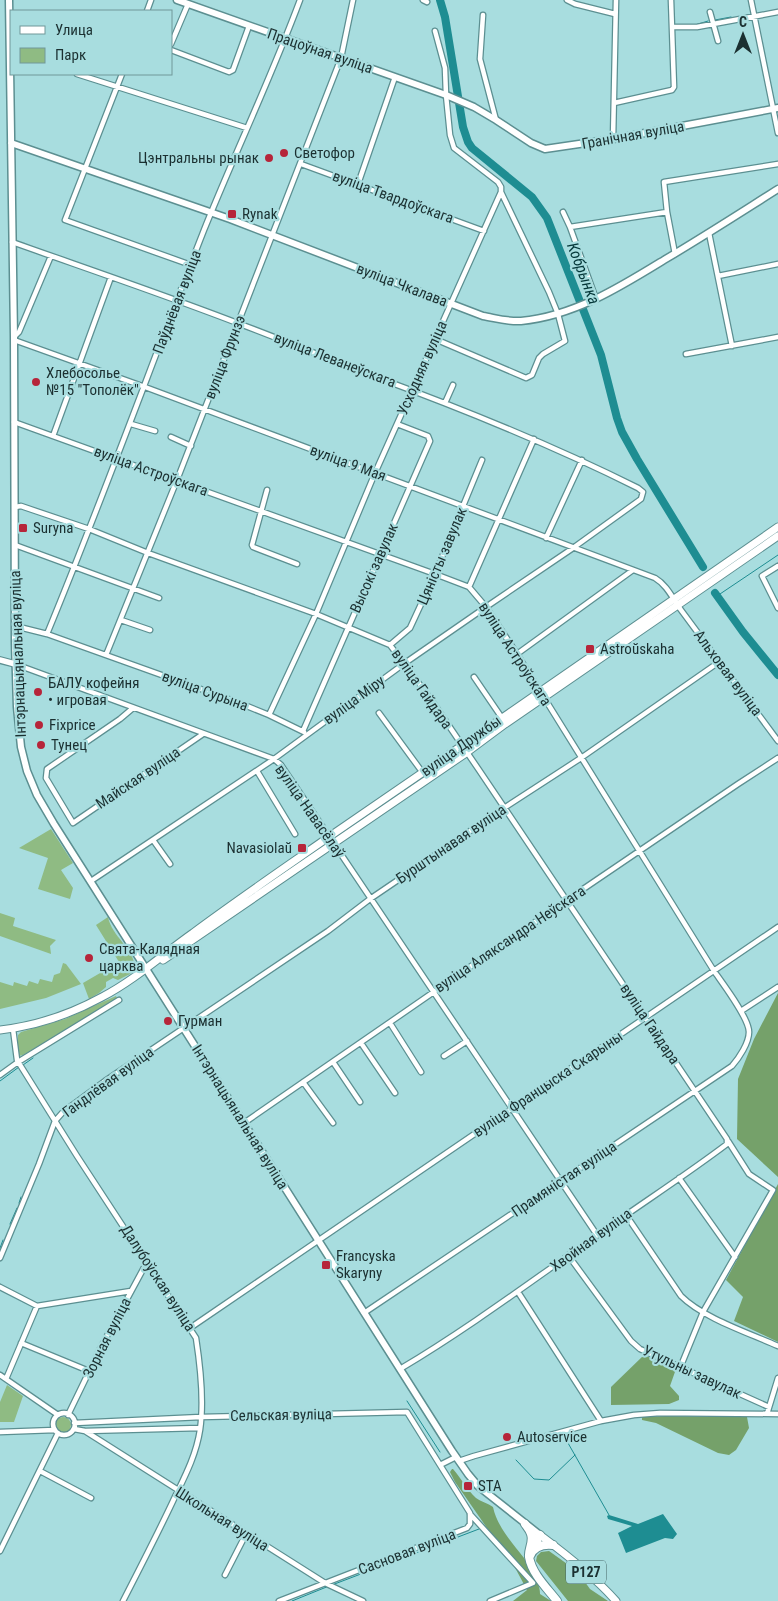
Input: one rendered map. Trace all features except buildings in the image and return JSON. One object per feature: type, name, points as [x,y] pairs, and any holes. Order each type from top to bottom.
[{"type":"highway","points":[[525,1524],[531,1534],[532,1541],[529,1558]]},
{"type":"highway","points":[[529,1558],[530,1552],[540,1535]]},
{"type":"highway","name":"Р127","points":[[553,1545],[544,1544],[538,1547],[532,1551],[529,1558],[534,1570],[557,1601]]},
{"type":"main road","name":"Інтэрнацыянальная вуліца","points":[[9,0],[10,26]]},
{"type":"main road","name":"Працоўная вуліца","points":[[176,0],[464,102]]},
{"type":"main road","name":"Інтэрнацыянальная вуліца","points":[[11,75],[15,664],[18,727],[27,772],[37,795],[145,969],[457,1459],[468,1474],[494,1499],[525,1524]]},
{"type":"main road","name":"Гранічная вуліца","points":[[464,102],[543,149],[613,139],[775,109]]},
{"type":"main road","name":"вуліца Чкалава","points":[[10,143],[212,212],[483,316],[520,321],[558,314],[596,299],[675,254],[778,189]]},
{"type":"main road","name":"вуліца Дружбы","points":[[145,969],[169,956],[466,753],[467,746],[487,731],[638,633],[709,575],[778,527]]},
{"type":"main road","name":"вуліца Дружбы","points":[[542,694],[580,664],[778,536]]},
{"type":"main road","name":"вуліца Дружбы","points":[[0,1030],[13,1029],[50,1019],[81,1008],[103,997],[329,837],[461,746],[502,721]]},
{"type":"main road","points":[[427,778],[461,752],[461,746]]},
{"type":"main road","points":[[334,844],[335,837],[369,810]]},
{"type":"main road","points":[[298,868],[309,857],[328,844],[329,837]]},
{"type":"main road","name":"Р127","points":[[525,1524],[602,1586],[616,1601]]},
{"type":"street","name":"Паўднёвая вуліца","points":[[46,634],[131,424],[191,264],[286,38],[299,0]]},
{"type":"street","name":"вуліца Фрунзэ","points":[[106,655],[178,480],[302,164],[341,58],[353,0]]},
{"type":"street","points":[[567,0],[575,4],[615,14]]},
{"type":"street","points":[[613,139],[616,0]]},
{"type":"street","points":[[614,103],[672,90],[674,87],[671,0]]},
{"type":"street","points":[[751,0],[775,109],[778,132]]},
{"type":"street","points":[[172,42],[188,4]]},
{"type":"street","points":[[710,12],[718,41]]},
{"type":"street","points":[[672,27],[697,28],[754,15],[778,12]]},
{"type":"street","points":[[483,15],[480,59],[496,120]]},
{"type":"street","points":[[172,50],[231,72],[249,26]]},
{"type":"street","points":[[435,31],[445,68],[450,135],[454,148],[498,182],[549,292],[558,314],[565,341],[538,358],[532,376],[526,378],[435,339]]},
{"type":"street","points":[[80,75],[247,128]]},
{"type":"street","points":[[122,75],[65,220],[191,264]]},
{"type":"street","points":[[358,184],[396,77]]},
{"type":"street","name":"вуліца Твардоўскага","points":[[302,164],[484,231]]},
{"type":"street","points":[[675,254],[667,212],[664,182],[778,164]]},
{"type":"street","name":"Усходняя вуліца","points":[[269,715],[316,614],[375,473],[501,192]]},
{"type":"street","points":[[563,212],[596,299]]},
{"type":"street","points":[[570,227],[667,212]]},
{"type":"street","points":[[709,233],[732,346]]},
{"type":"street","name":"вуліца Леванеўскага","points":[[12,242],[238,323],[534,439],[638,488],[643,492],[641,499]]},
{"type":"street","points":[[14,339],[19,332],[51,256]]},
{"type":"street","points":[[718,276],[778,264]]},
{"type":"street","points":[[53,436],[111,277]]},
{"type":"street","points":[[686,354],[778,337]]},
{"type":"street","name":"вуліца 9 Мая","points":[[14,339],[633,570],[662,582],[676,603]]},
{"type":"street","points":[[445,403],[453,385]]},
{"type":"street","name":"вуліца Астроўскага","points":[[14,422],[469,587],[486,606],[517,654],[747,1021],[749,1032]]},
{"type":"street","points":[[131,424],[155,432]]},
{"type":"street","name":"Высокі завулак","points":[[305,732],[348,627],[411,486],[430,438],[397,424]]},
{"type":"street","points":[[171,437],[191,446]]},
{"type":"street","points":[[469,587],[534,439]]},
{"type":"street","name":"Цяністы завулак","points":[[390,645],[410,628],[435,574],[482,460]]},
{"type":"street","points":[[546,538],[582,460]]},
{"type":"street","points":[[267,490],[252,545],[297,564]]},
{"type":"street","name":"вуліца Міру","points":[[90,881],[274,759],[305,732],[486,606],[574,548],[641,499]]},
{"type":"street","name":"вуліца Гайдара","points":[[15,506],[21,506],[89,529],[148,553],[316,614],[390,645],[405,663],[695,1090]]},
{"type":"street","points":[[15,545],[159,598]]},
{"type":"street","points":[[778,566],[762,576],[778,608]]},
{"type":"street","points":[[517,654],[633,570]]},
{"type":"street","name":"Альховая вуліца","points":[[676,603],[778,740]]},
{"type":"street","points":[[120,620],[150,630]]},
{"type":"street","name":"вуліца Сурына","points":[[15,626],[46,634],[106,655],[269,715],[305,732]]},
{"type":"street","points":[[0,660],[15,664]]},
{"type":"street","name":"Бурштынавая вуліца","points":[[183,1028],[719,662]]},
{"type":"street","name":"вуліца Навасёлаў","points":[[15,664],[274,759],[288,774],[597,1235]]},
{"type":"street","points":[[474,676],[502,721]]},
{"type":"street","name":"Майская вуліца","points":[[133,708],[48,769],[46,778],[73,822],[203,734]]},
{"type":"street","points":[[379,713],[420,768]]},
{"type":"street","name":"вуліца Аляксандра Неўскага","points":[[244,1123],[567,900],[778,758]]},
{"type":"street","points":[[256,771],[295,834]]},
{"type":"street","points":[[153,840],[170,864]]},
{"type":"street","name":"вуліца Францыска Скарыны","points":[[190,1328],[778,927]]},
{"type":"street","points":[[741,1012],[778,987]]},
{"type":"street","points":[[0,1075],[119,1000]]},
{"type":"street","points":[[390,1023],[421,1072]]},
{"type":"street","name":"Гандлёвая вуліца","points":[[0,1258],[55,1121],[73,1104],[183,1028]]},
{"type":"street","name":"Далубоўская вуліца","points":[[13,1029],[18,1062],[196,1338],[200,1363],[201,1417],[192,1462],[156,1538],[123,1601]]},
{"type":"street","name":"Прамяністая вуліца","points":[[364,1313],[732,1066],[740,1055],[749,1032]]},
{"type":"street","points":[[444,1056],[467,1041]]},
{"type":"street","points":[[361,1043],[395,1093]]},
{"type":"street","points":[[333,1062],[360,1102]]},
{"type":"street","points":[[303,1082],[333,1123]]},
{"type":"street","points":[[680,1368],[703,1312],[773,1190],[750,1174],[695,1090]]},
{"type":"street","name":"Хвойная вуліца","points":[[400,1369],[518,1292],[707,1158],[728,1141]]},
{"type":"street","points":[[679,1178],[735,1257]]},
{"type":"street","points":[[626,1215],[681,1296],[690,1305],[778,1346]]},
{"type":"street","name":"Утульны завулак","points":[[568,1256],[631,1341],[640,1349],[769,1407]]},
{"type":"street","name":"Зорная вуліца","points":[[68,1415],[89,1371],[147,1262]]},
{"type":"street","points":[[0,1287],[37,1306],[131,1291]]},
{"type":"street","points":[[518,1292],[601,1421]]},
{"type":"street","points":[[6,1379],[37,1306]]},
{"type":"street","points":[[21,1343],[89,1371]]},
{"type":"street","points":[[0,1375],[58,1415],[68,1415],[73,1419],[74,1426],[69,1434],[66,1435],[56,1432],[0,1432]]},
{"type":"street","points":[[767,1414],[778,1378]]},
{"type":"street","name":"Сельская вуліца","points":[[74,1426],[201,1417],[407,1412],[440,1466]]},
{"type":"street","points":[[440,1466],[457,1459],[601,1421],[634,1415],[660,1413],[778,1414]]},
{"type":"street","points":[[0,1551],[40,1470],[56,1432],[53,1422],[58,1415]]},
{"type":"street","points":[[74,1426],[85,1431],[200,1428]]},
{"type":"street","name":"Школьная вуліца","points":[[85,1431],[325,1583],[363,1601]]},
{"type":"street","name":"Сасновая вуліца","points":[[279,1601],[456,1534],[467,1528],[470,1524],[470,1513],[440,1466]]},
{"type":"street","points":[[40,1470],[92,1498]]},
{"type":"street","points":[[470,1513],[533,1583],[490,1601]]},
{"type":"street","points":[[225,1575],[246,1534]]},
{"type":"green space","points":[[51,829],[73,863],[61,870],[73,888],[70,899],[38,889],[48,858],[19,848]]},
{"type":"green space","points":[[0,913],[15,918],[13,926],[56,940],[50,946],[51,954],[0,936]]},
{"type":"green space","points":[[108,917],[114,931],[131,954],[135,968],[130,974],[118,980],[113,978],[106,982],[106,987],[89,999],[83,983],[119,962],[96,925]]},
{"type":"green space","points":[[63,963],[66,964],[81,984],[46,998],[0,1009],[0,982],[13,986],[14,982],[27,986],[29,981],[38,984],[40,979],[52,982],[54,975],[60,973]]},
{"type":"green space","points":[[778,993],[778,1177],[737,1139],[738,1079],[754,1039]]},
{"type":"green space","points":[[116,996],[118,1000],[19,1056],[18,1035],[21,1032],[65,1019]]},
{"type":"green space","points":[[778,1184],[778,1342],[734,1321],[743,1297],[726,1280]]},
{"type":"green space","points":[[644,1355],[676,1369],[670,1386],[679,1396],[679,1400],[669,1404],[611,1405],[611,1387]]},
{"type":"green space","points":[[7,1385],[23,1396],[14,1422],[0,1422],[0,1402]]},
{"type":"green space","points":[[63,1417],[71,1425],[63,1433],[55,1425]]},
{"type":"green space","points":[[642,1417],[747,1417],[749,1428],[736,1450],[729,1455],[718,1453],[656,1423],[642,1420]]},
{"type":"green space","points":[[452,1469],[476,1498],[493,1507],[501,1528],[527,1562],[539,1586],[540,1594],[551,1601],[513,1601],[527,1590],[512,1562],[455,1482],[450,1472]]},
{"type":"green space","points":[[549,1551],[577,1571],[590,1589],[608,1601],[568,1601],[536,1561],[537,1556],[541,1552]]},
{"type":"water","points":[[663,1514],[677,1534],[673,1539],[665,1538],[626,1553],[618,1533],[632,1526],[608,1519],[607,1516],[638,1524]]},
{"type":"waterway","name":"Кобрынка","points":[[440,0],[445,17],[463,127],[468,142],[472,148],[532,197],[547,218],[601,355],[622,432],[703,567]]},
{"type":"waterway","points":[[715,20],[731,17]]},
{"type":"waterway","points":[[695,25],[708,21]]},
{"type":"waterway","points":[[717,596],[778,555]]},
{"type":"waterway","name":"Кобрынка","points":[[715,593],[743,632],[778,675]]},
{"type":"waterway","points":[[23,1065],[33,1058]]},
{"type":"waterway","points":[[0,1081],[19,1067]]},
{"type":"waterway","points":[[19,1203],[21,1197]]},
{"type":"waterway","points":[[10,1224],[17,1208]]},
{"type":"waterway","points":[[0,1248],[3,1240]]},
{"type":"waterway","points":[[407,1401],[440,1452]]},
{"type":"waterway","points":[[564,1436],[609,1515]]},
{"type":"waterway","points":[[516,1460],[534,1479],[549,1480],[575,1455]]},
{"type":"waterway","points":[[332,1585],[479,1529]]},
{"type":"waterway","points":[[292,1601],[329,1586]]},
{"type":"place","name":"Светофор","points":[[284,153]]},
{"type":"place","name":"Цэнтральны рынак","points":[[269,158]]},
{"type":"place","name":"Rynak","points":[[232,214]]},
{"type":"place","name":"Хлебосолье №15 \"Тополёк\"","points":[[36,382]]},
{"type":"place","name":"Suryna","points":[[23,528]]},
{"type":"place","name":"Astroŭskaha","points":[[590,649]]},
{"type":"place","name":"БАЛУ кофейня • игровая","points":[[38,692]]},
{"type":"place","name":"Fixprice","points":[[39,725]]},
{"type":"place","name":"Тунец","points":[[41,745]]},
{"type":"place","name":"Navasiolaŭ","points":[[302,848]]},
{"type":"place","name":"Свята-Калядная царква","points":[[89,958]]},
{"type":"place","name":"Гурман","points":[[168,1021]]},
{"type":"place","name":"Francyska Skaryny","points":[[326,1265]]},
{"type":"place","name":"Autoservice","points":[[507,1437]]},
{"type":"place","name":"STA","points":[[468,1486]]}]
